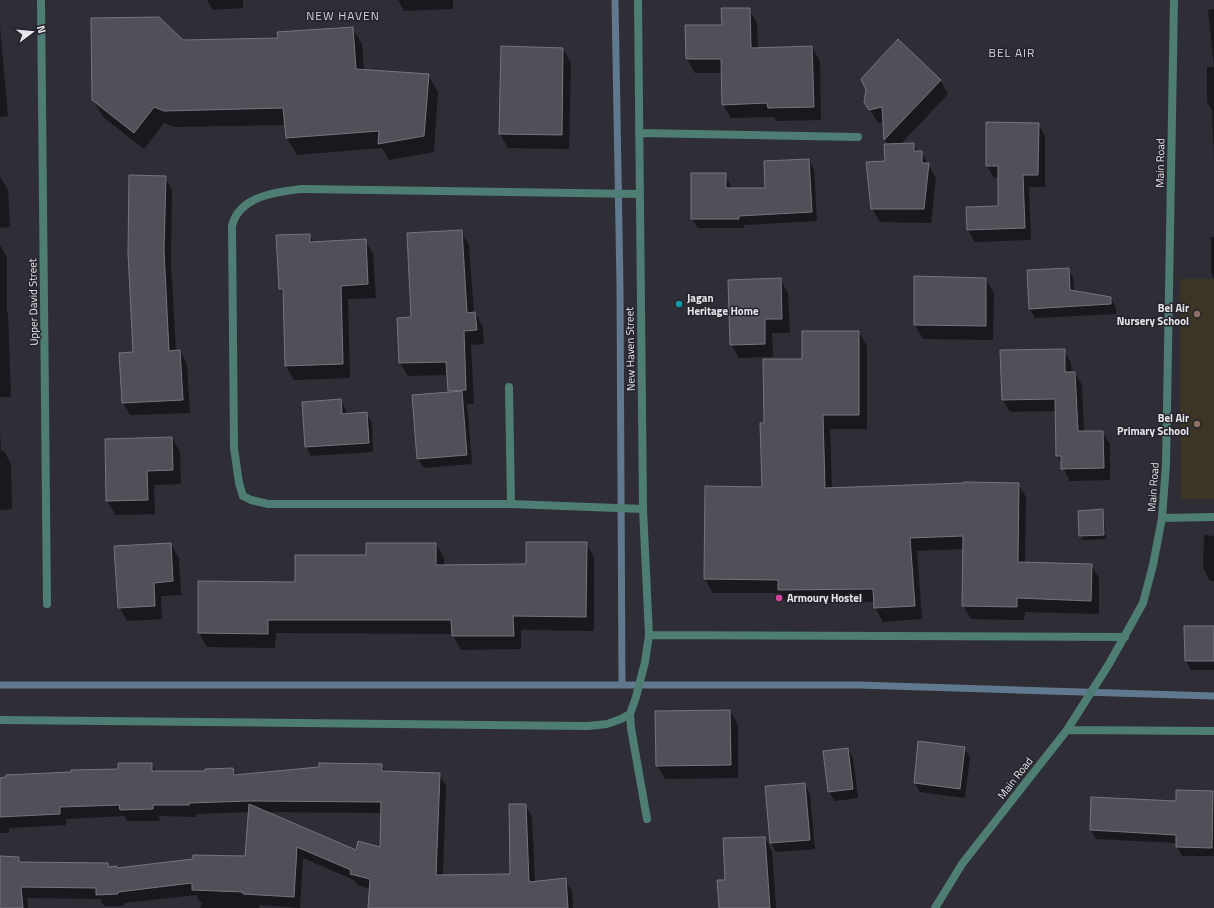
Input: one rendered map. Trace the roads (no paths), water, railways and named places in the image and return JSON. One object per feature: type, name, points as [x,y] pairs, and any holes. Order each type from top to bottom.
[{"type":"street","name":"Upper David Street","points":[[41,0],[47,604]]},
{"type":"street","name":"New Haven Street","points":[[630,714],[645,662],[649,635],[643,509],[636,194],[639,133],[638,0]]},
{"type":"street","name":"Main Road","points":[[935,908],[962,864],[1066,730],[1109,664],[1143,603],[1153,566],[1162,518],[1166,465],[1174,0]]},
{"type":"street","points":[[639,133],[858,137]]},
{"type":"street","points":[[636,194],[301,189],[281,192],[263,197],[247,204],[239,210],[234,218],[232,226],[234,448],[236,468],[243,496],[251,500],[268,504],[510,504],[643,509]]},
{"type":"street","points":[[508,387],[510,504]]},
{"type":"street","points":[[1162,518],[1214,517]]},
{"type":"street","points":[[649,635],[1125,637]]},
{"type":"street","points":[[0,720],[588,726],[608,724],[630,714],[631,728],[647,819]]},
{"type":"street","points":[[1066,730],[1214,731]]},
{"type":"waterway","points":[[615,0],[620,287],[622,685]]},
{"type":"waterway","points":[[0,685],[858,685],[1214,696]]},
{"type":"place","name":"Jagan Heritage Home","points":[[679,304]]},
{"type":"place","name":"Bel Air Nursery School","points":[[1197,314]]},
{"type":"place","name":"Bel Air Primary School","points":[[1197,424]]},
{"type":"place","name":"Armoury Hostel","points":[[779,598]]},
{"type":"district","name":"NEW HAVEN","points":[[343,15]]},
{"type":"district","name":"BEL AIR","points":[[1012,52]]}]
